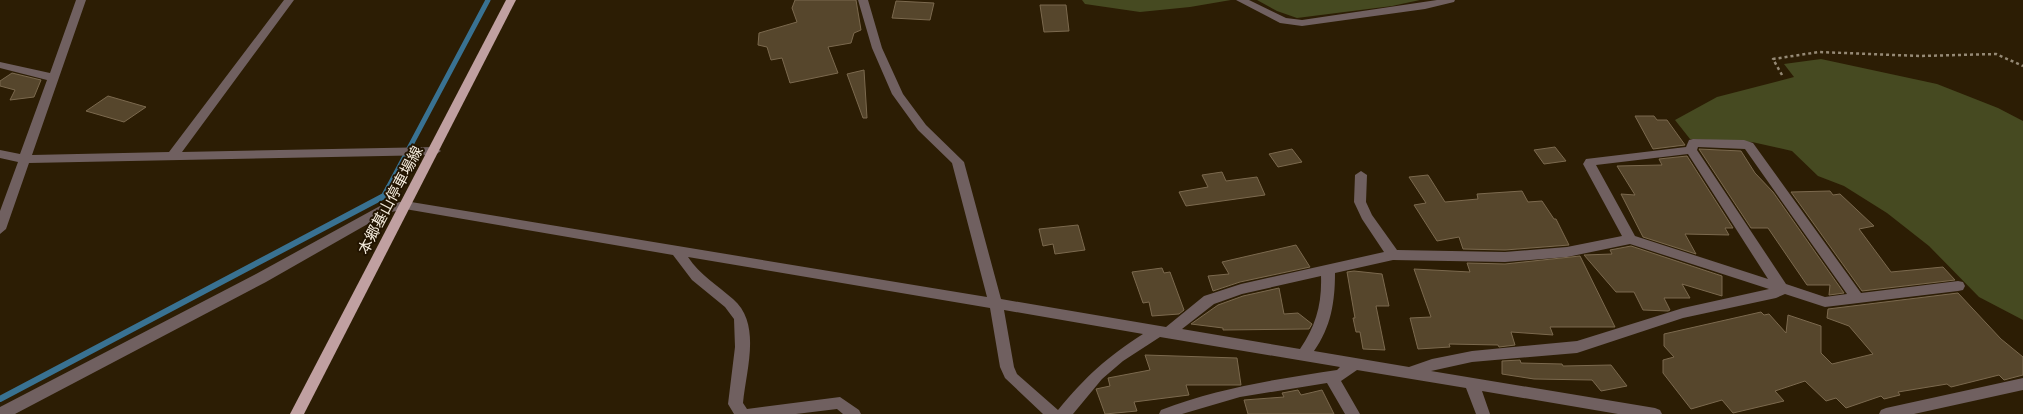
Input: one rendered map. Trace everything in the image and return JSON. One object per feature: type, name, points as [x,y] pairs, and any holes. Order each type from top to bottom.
[{"type":"main road","name":"本郷基山停車場線","points":[[297,414],[435,151],[511,0]]},
{"type":"street","points":[[0,229],[23,159],[81,0]]},
{"type":"street","points":[[172,158],[289,0]]},
{"type":"street","points":[[863,0],[872,37],[901,101],[918,124],[949,151],[958,162],[996,306],[1007,367],[1012,378],[1053,414]]},
{"type":"street","points":[[1241,0],[1284,21],[1302,23],[1425,6],[1450,0]]},
{"type":"street","points":[[0,64],[54,78]]},
{"type":"street","points":[[1782,289],[1691,150],[1693,143],[1744,144],[1749,146],[1858,299]]},
{"type":"street","points":[[1630,239],[1589,164],[1590,162],[1691,150]]},
{"type":"street","points":[[0,154],[23,159],[172,158],[435,151]]},
{"type":"street","points":[[1361,175],[1360,202],[1366,216],[1393,255]]},
{"type":"street","points":[[0,414],[261,278],[384,209],[405,205],[996,306],[1412,372],[1655,414]]},
{"type":"street","points":[[1064,414],[1097,374],[1118,357],[1163,332],[1209,300],[1241,289],[1393,255],[1505,257],[1567,252],[1630,239],[1825,302],[1958,286]]},
{"type":"street","points":[[678,251],[683,261],[704,284],[733,307],[741,319],[742,334],[735,404],[744,414]]},
{"type":"street","points":[[1304,355],[1320,333],[1329,304],[1328,269]]},
{"type":"street","points":[[1412,372],[1431,363],[1477,355],[1578,346],[1654,321],[1718,304],[1776,293],[1782,289]]},
{"type":"street","points":[[1166,414],[1198,402],[1240,391],[1341,375],[1355,363]]},
{"type":"street","points":[[1331,377],[1353,414]]},
{"type":"street","points":[[1471,382],[1483,414]]},
{"type":"street","points":[[1886,414],[2023,384]]},
{"type":"street","points":[[750,414],[832,403],[840,404],[854,414]]},
{"type":"path","points":[[1782,75],[1773,59],[1819,52],[1920,56],[1996,54],[2023,66]]},
{"type":"green space","points":[[1082,0],[1231,0],[1190,7],[1140,12],[1085,4]]},
{"type":"green space","points":[[1257,0],[1420,0],[1392,6],[1297,18],[1277,11]]},
{"type":"green space","points":[[1821,59],[1937,84],[1998,108],[2023,121],[2023,320],[1979,297],[1929,246],[1887,213],[1844,186],[1818,176],[1792,151],[1752,142],[1690,139],[1675,120],[1717,97],[1794,77],[1784,64]]},
{"type":"building","points":[[795,0],[856,0],[861,30],[854,33],[851,43],[828,47],[838,73],[790,83],[782,58],[771,60],[767,47],[758,45],[759,33],[797,22],[792,8]]},
{"type":"building","points":[[896,1],[934,3],[930,20],[892,18]]},
{"type":"building","points":[[1040,5],[1066,5],[1069,31],[1044,32]]},
{"type":"building","points":[[864,70],[867,118],[863,118],[847,74]]},
{"type":"building","points":[[12,73],[41,80],[34,97],[10,100],[15,90],[0,86],[0,81]]},
{"type":"building","points":[[108,96],[146,107],[124,122],[86,111]]},
{"type":"building","points":[[1635,116],[1654,116],[1657,120],[1667,120],[1685,145],[1653,149]]},
{"type":"building","points":[[1555,147],[1566,161],[1544,164],[1534,150]]},
{"type":"building","points":[[1292,149],[1302,162],[1278,167],[1269,154]]},
{"type":"building","points":[[1699,149],[1741,151],[1755,173],[1773,192],[1844,293],[1829,295],[1830,285],[1807,285],[1768,228],[1751,228]]},
{"type":"building","points":[[1687,156],[1733,228],[1725,228],[1729,235],[1685,234],[1696,254],[1643,237],[1621,194],[1635,195],[1617,166],[1662,165],[1659,159]]},
{"type":"building","points":[[1222,172],[1226,181],[1257,177],[1265,195],[1186,206],[1179,192],[1208,187],[1202,175]]},
{"type":"building","points":[[1428,175],[1445,202],[1478,199],[1477,194],[1522,191],[1528,202],[1542,201],[1554,219],[1556,219],[1569,245],[1505,250],[1463,249],[1459,237],[1437,241],[1414,205],[1426,203],[1409,177]]},
{"type":"building","points":[[1830,191],[1833,195],[1840,194],[1874,226],[1859,229],[1891,272],[1943,267],[1955,280],[1862,291],[1791,192]]},
{"type":"building","points":[[1078,225],[1085,250],[1055,254],[1053,244],[1043,246],[1039,229]]},
{"type":"building","points":[[1296,245],[1310,267],[1240,282],[1213,291],[1208,276],[1229,274],[1222,262]]},
{"type":"building","points":[[1631,246],[1722,276],[1722,296],[1682,284],[1690,298],[1664,298],[1670,310],[1668,311],[1643,310],[1634,292],[1616,292],[1584,255],[1612,254],[1610,250]]},
{"type":"building","points":[[1580,256],[1615,327],[1550,327],[1553,335],[1511,332],[1515,345],[1499,347],[1498,345],[1449,344],[1450,347],[1418,349],[1410,318],[1431,317],[1414,269],[1470,272],[1467,263],[1505,264]]},
{"type":"building","points":[[1162,268],[1164,273],[1170,272],[1184,310],[1179,314],[1152,316],[1149,302],[1143,303],[1132,272]]},
{"type":"building","points":[[1347,272],[1382,274],[1389,306],[1376,306],[1385,350],[1363,349],[1360,332],[1356,332]]},
{"type":"building","points":[[1279,288],[1284,314],[1298,313],[1312,324],[1309,329],[1223,330],[1223,328],[1191,324],[1218,305],[1243,296]]},
{"type":"building","points":[[1958,293],[2001,339],[2023,357],[2023,375],[2004,380],[1999,375],[1951,387],[1947,384],[1898,392],[1900,395],[1884,399],[1881,396],[1846,408],[1836,398],[1826,401],[1805,381],[1775,391],[1784,401],[1733,413],[1722,400],[1691,409],[1663,373],[1663,360],[1674,357],[1664,346],[1664,334],[1761,312],[1764,315],[1769,314],[1786,333],[1788,315],[1821,326],[1821,353],[1832,364],[1873,354],[1849,326],[1827,318],[1828,309]]},
{"type":"building","points":[[1145,355],[1237,358],[1241,385],[1186,385],[1189,395],[1134,402],[1137,411],[1105,414],[1096,389],[1110,386],[1108,378],[1150,370]]},
{"type":"building","points":[[1520,360],[1521,363],[1562,364],[1563,366],[1611,365],[1627,386],[1601,391],[1592,380],[1534,379],[1502,374],[1502,361]]},
{"type":"building","points":[[1298,390],[1301,395],[1322,390],[1334,414],[1248,414],[1244,400],[1284,397],[1282,393]]},
{"type":"waterway","points":[[388,188],[488,0]]},
{"type":"waterway","points":[[0,399],[384,196],[389,187]]}]
